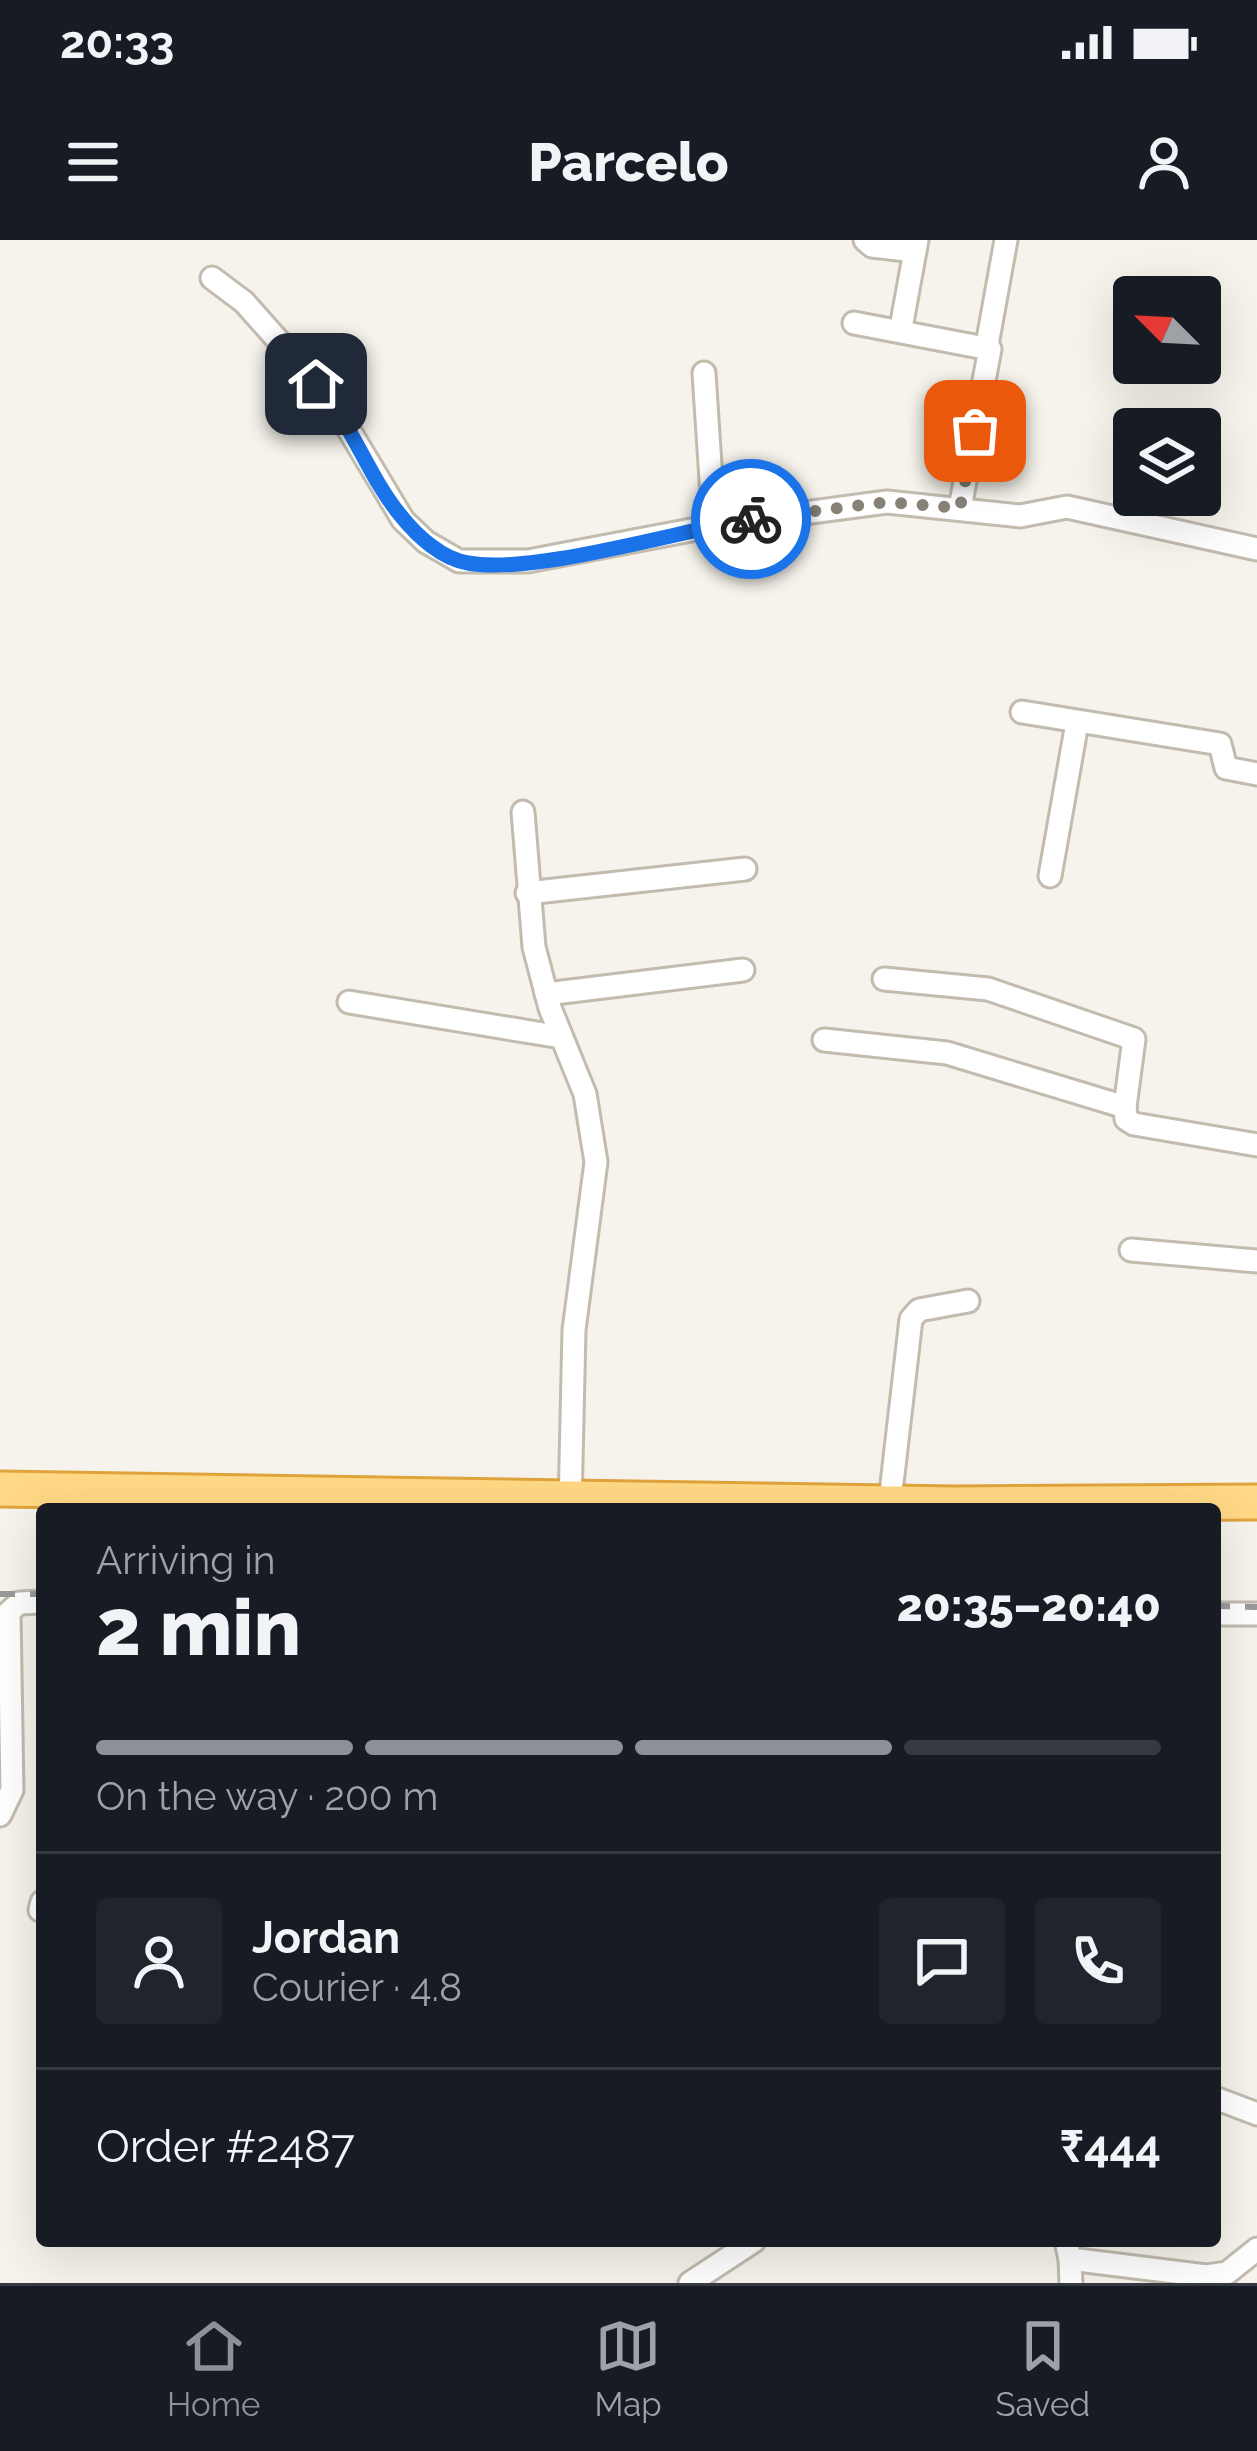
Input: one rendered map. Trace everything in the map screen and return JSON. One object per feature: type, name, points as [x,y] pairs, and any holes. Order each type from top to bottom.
[{"type":"highway","points":[[0,1489],[570,1503],[916,1503]]},
{"type":"highway","points":[[1181,1503],[1257,1502]]},
{"type":"street","points":[[865,240],[872,246],[916,245],[901,328]]},
{"type":"street","points":[[960,508],[1006,240]]},
{"type":"street","points":[[212,278],[244,302],[331,400],[403,520],[449,557],[471,564],[528,561],[714,526],[887,502],[1033,516],[1067,507],[1257,549]]},
{"type":"street","points":[[854,323],[987,345]]},
{"type":"street","points":[[704,373],[714,526]]},
{"type":"street","points":[[1022,712],[1220,744],[1226,769],[1257,774]]},
{"type":"street","points":[[1050,877],[1077,723]]},
{"type":"street","points":[[523,812],[527,892],[546,994],[585,1094],[596,1162],[574,1330],[570,1503]]},
{"type":"street","points":[[527,892],[745,869]]},
{"type":"street","points":[[546,994],[743,970]]},
{"type":"street","points":[[884,979],[988,989],[1134,1039],[1126,1119],[1257,1144]]},
{"type":"street","points":[[349,1002],[561,1037]]},
{"type":"street","points":[[824,1040],[947,1053],[1125,1107]]},
{"type":"street","points":[[1131,1250],[1257,1261]]},
{"type":"street","points":[[890,1501],[911,1318],[919,1310],[968,1301]]},
{"type":"street","points":[[0,1814],[12,1790],[9,1612],[19,1603],[36,1603]]},
{"type":"street","points":[[1221,1614],[1257,1614]]},
{"type":"street","points":[[1221,2100],[1257,2114]]},
{"type":"street","points":[[690,2283],[745,2247]]},
{"type":"street","points":[[1072,2283],[1068,2250],[1219,2276],[1257,2249]]},
{"type":"railway","points":[[0,1594],[36,1594]]},
{"type":"railway","points":[[1221,1606],[1257,1607]]},
{"type":"way so far","points":[[751,519],[887,502],[960,508],[975,431]]},
{"type":"route","points":[[316,384],[343,415],[403,520],[426,542],[459,561],[528,561],[751,519]]}]
